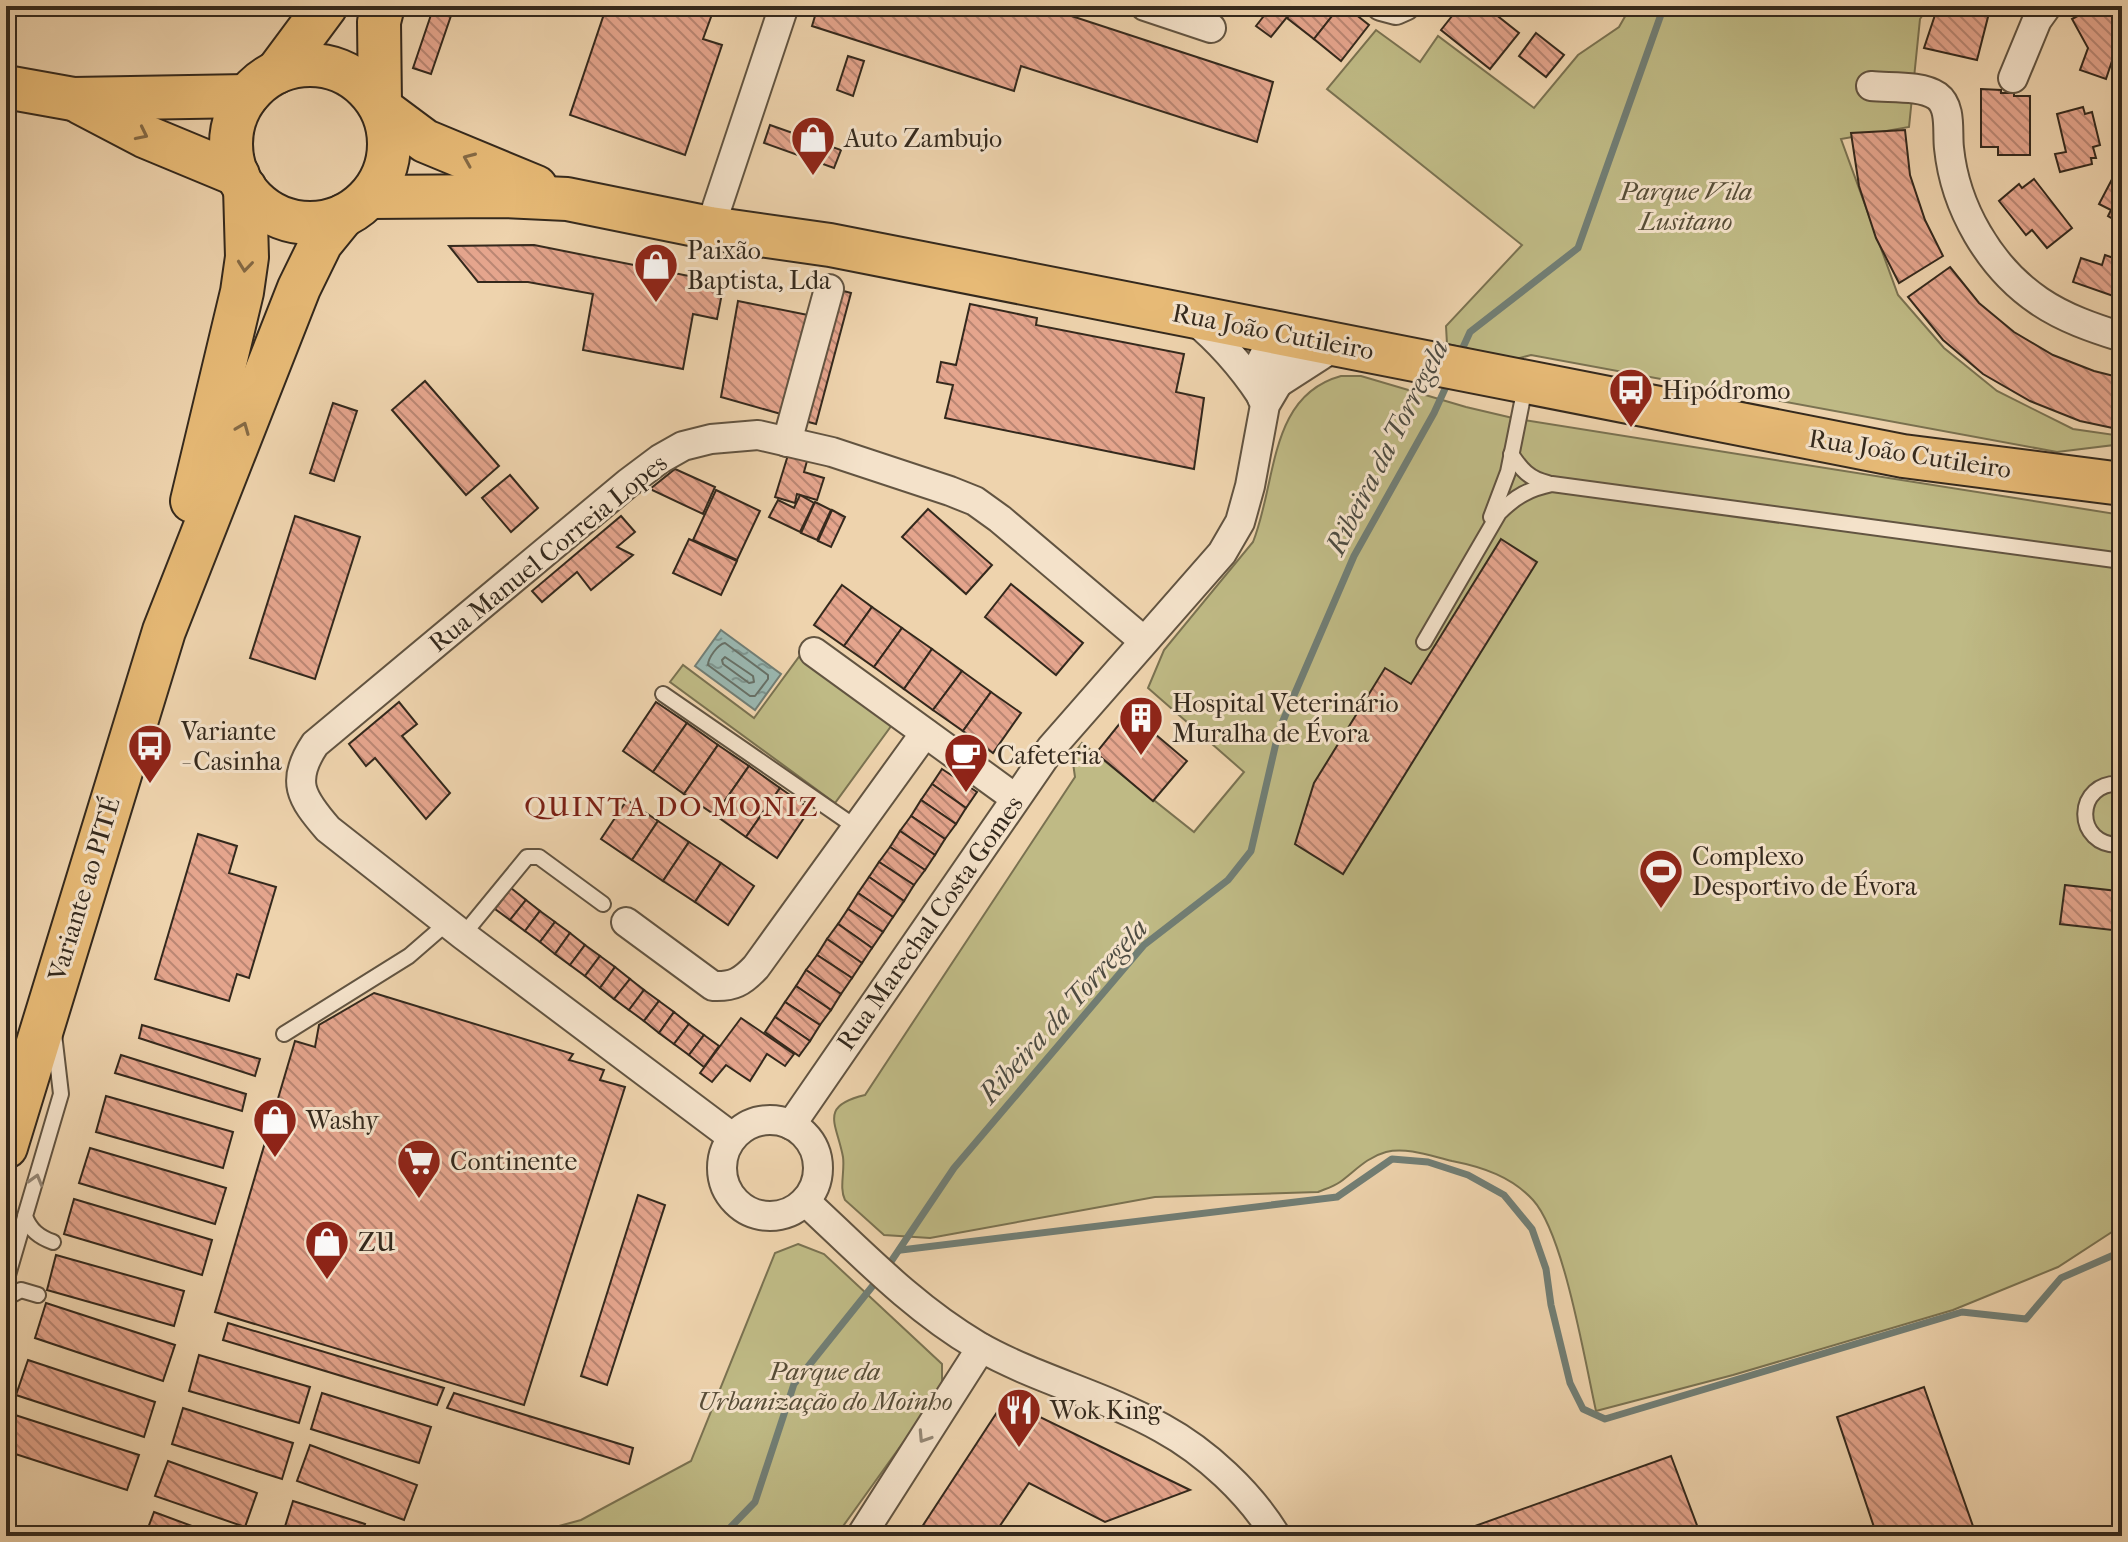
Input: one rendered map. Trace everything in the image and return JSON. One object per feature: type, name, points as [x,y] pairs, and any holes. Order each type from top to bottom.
[{"type":"main road","points":[[326,6],[237,114],[232,134],[232,155],[241,182],[260,205],[278,216],[300,222],[322,222],[356,206],[382,177],[389,155],[389,132],[381,107],[379,22],[383,6]]},
{"type":"main road","points":[[6,87],[73,99],[262,84],[299,65],[323,66],[345,73],[365,86],[381,107]]},
{"type":"main road","points":[[73,99],[241,182]]},
{"type":"main road","name":"Rua João Cutileiro","points":[[381,107],[425,141],[567,199]]},
{"type":"main road","name":"Variante ao PITÉ","points":[[164,631],[242,292],[247,257],[241,182]]},
{"type":"main road","name":"Rua João Cutileiro","points":[[356,206],[504,196],[567,199],[710,228],[830,245],[1468,373],[1903,456],[2122,484]]},
{"type":"main road","name":"Variante ao PITÉ","points":[[6,1147],[164,631],[299,288],[321,243],[356,206]]},
{"type":"street","points":[[710,228],[784,6]]},
{"type":"street","points":[[1145,6],[1211,28]]},
{"type":"street","points":[[2013,78],[2037,20],[2047,6]]},
{"type":"street","points":[[1871,86],[1923,91],[1938,97],[1946,109],[1949,150],[1961,200],[1981,242],[2008,274],[2037,300],[2080,324],[2122,337]]},
{"type":"street","points":[[787,442],[829,289]]},
{"type":"street","points":[[1190,316],[1221,342],[1268,394],[1337,345]]},
{"type":"street","name":"Rua Marechal Costa Gomes","points":[[791,1125],[1051,748],[1222,553],[1240,522],[1250,486],[1268,394],[1258,372],[1266,349],[1285,334]]},
{"type":"street","name":"Rua Manuel Correia Lopes","points":[[732,1137],[455,929],[328,829],[311,811],[299,777],[303,761],[315,744],[660,459],[683,446],[737,435],[758,435],[832,452],[975,501],[1144,641]]},
{"type":"street","points":[[814,652],[1015,798]]},
{"type":"street","points":[[626,922],[713,986],[730,986],[744,980],[925,733]]},
{"type":"street","points":[[766,1120],[791,1125],[806,1135],[815,1151],[818,1168],[815,1186],[805,1201],[789,1213],[770,1217],[750,1213],[732,1199],[722,1179],[722,1157],[732,1137],[753,1122],[766,1120]]},
{"type":"street","points":[[805,1201],[940,1323],[981,1348],[1162,1428],[1200,1454],[1240,1490],[1276,1536]]},
{"type":"street","points":[[861,1536],[981,1348]]},
{"type":"lane","points":[[1424,642],[1485,533],[1508,472],[1526,382]]},
{"type":"lane","points":[[1511,454],[1522,471],[1536,481],[1552,484],[2122,561]]},
{"type":"lane","points":[[1485,533],[1515,497],[1532,488],[1552,484]]},
{"type":"lane","points":[[663,694],[857,828]]},
{"type":"lane","points":[[2122,784],[2098,788],[2086,804],[2084,815],[2086,825],[2099,841],[2122,845]]},
{"type":"lane","points":[[284,1034],[455,929],[527,857],[539,857],[603,904]]},
{"type":"lane","points":[[6,1282],[61,1094],[50,1000]]},
{"type":"lane","points":[[25,1216],[28,1226],[42,1238],[53,1242]]},
{"type":"lane","points":[[6,1298],[21,1290],[38,1295]]},
{"type":"green space","name":"Parque Vila Lusitano","points":[[1631,6],[1929,6],[1920,19],[1909,127],[1841,139],[1898,295],[1944,348],[1997,391],[2073,429],[2122,436],[2122,444],[2057,452],[1531,355],[1516,359],[1447,344],[1446,326],[1522,245],[1327,89],[1376,30],[1420,62],[1438,36],[1534,108],[1578,55],[1619,27]]},
{"type":"green space","name":"Complexo Desportivo de Évora","points":[[1341,376],[1361,376],[1517,419],[2122,515],[2122,1250],[2115,1230],[2058,1267],[1953,1310],[1733,1375],[1596,1411],[1564,1269],[1544,1217],[1533,1200],[1516,1185],[1475,1166],[1419,1153],[1386,1152],[1373,1157],[1337,1184],[1318,1192],[1155,1197],[930,1238],[884,1235],[845,1200],[842,1190],[843,1157],[834,1118],[836,1111],[850,1099],[865,1095],[1075,777],[1072,756],[1082,743],[1194,832],[1244,772],[1148,688],[1164,650],[1253,542],[1287,421],[1300,402],[1317,386]]},
{"type":"green space","points":[[804,650],[897,718],[835,803],[670,682],[683,665],[754,718]]},
{"type":"green space","name":"Parque da Urbanização do Moinho","points":[[798,1244],[824,1254],[942,1364],[942,1383],[925,1412],[836,1536],[522,1536],[581,1520],[691,1461],[775,1253]]},
{"type":"water","points":[[721,630],[781,674],[755,710],[695,666]]},
{"type":"building","points":[[434,6],[454,7],[431,74],[413,68]]},
{"type":"building","points":[[595,6],[715,6],[703,39],[722,45],[685,155],[570,115],[605,11]]},
{"type":"building","points":[[818,6],[1041,6],[1273,82],[1257,142],[1021,66],[1014,91],[812,26]]},
{"type":"building","points":[[1268,6],[1296,6],[1271,37],[1256,26],[1270,8]]},
{"type":"building","points":[[1297,6],[1340,6],[1314,39],[1287,18]]},
{"type":"building","points":[[1340,6],[1345,6],[1369,25],[1341,61],[1314,39]]},
{"type":"building","points":[[1460,6],[1485,6],[1519,33],[1490,69],[1441,30]]},
{"type":"building","points":[[1938,6],[1995,6],[1988,17],[1977,60],[1924,48]]},
{"type":"building","points":[[2096,6],[2114,6],[2122,19],[2122,41],[2118,43],[2106,79],[2080,70],[2088,48],[2072,19]]},
{"type":"building","points":[[1536,33],[1564,55],[1546,77],[1519,56]]},
{"type":"building","points":[[848,56],[864,61],[853,96],[837,90]]},
{"type":"building","points":[[1981,89],[2030,96],[2030,155],[1998,155],[1998,147],[1981,147]]},
{"type":"building","points":[[2083,107],[2085,114],[2092,112],[2100,145],[2093,147],[2096,158],[2091,158],[2092,164],[2060,172],[2055,154],[2066,152],[2057,114]]},
{"type":"building","points":[[770,125],[841,150],[834,168],[764,143]]},
{"type":"building","points":[[1905,130],[1910,175],[1925,220],[1943,256],[1899,283],[1876,238],[1859,186],[1851,133]]},
{"type":"building","points":[[2119,166],[2122,168],[2122,224],[2108,216],[2111,210],[2099,204]]},
{"type":"building","points":[[2034,179],[2072,228],[2047,248],[2032,230],[2026,235],[1999,201],[2019,184],[2022,188]]},
{"type":"building","name":"Paixão Baptista, Lda","points":[[534,245],[724,283],[717,319],[693,314],[683,369],[583,350],[593,294],[528,282],[478,282],[449,246]]},
{"type":"building","points":[[2105,255],[2122,261],[2122,299],[2073,282],[2081,258],[2102,265]]},
{"type":"building","points":[[1950,267],[1979,303],[2014,332],[2053,355],[2122,378],[2122,430],[2080,421],[2030,401],[1983,374],[1943,340],[1908,297]]},
{"type":"building","points":[[836,289],[851,293],[816,424],[801,420]]},
{"type":"building","points":[[738,301],[808,315],[781,414],[721,397]]},
{"type":"building","points":[[970,304],[1037,318],[1036,325],[1184,354],[1176,392],[1204,398],[1194,469],[945,418],[953,385],[937,382],[941,362],[956,365]]},
{"type":"building","points":[[425,381],[499,466],[466,495],[392,410]]},
{"type":"building","points":[[333,403],[357,411],[334,481],[310,473]]},
{"type":"building","points":[[788,455],[807,461],[804,472],[824,478],[817,500],[797,494],[795,503],[775,497]]},
{"type":"building","points":[[675,469],[715,487],[703,514],[650,489]]},
{"type":"building","points":[[510,475],[538,508],[511,532],[482,498]]},
{"type":"building","points":[[716,490],[760,511],[737,560],[693,540]]},
{"type":"building","points":[[800,495],[814,503],[800,532],[769,517],[778,500],[794,508]]},
{"type":"building","points":[[815,502],[831,510],[817,540],[801,533]]},
{"type":"building","points":[[928,509],[992,565],[966,594],[902,537]]},
{"type":"building","points":[[832,510],[845,517],[831,547],[818,541]]},
{"type":"building","points":[[295,516],[360,537],[315,679],[250,658]]},
{"type":"building","points":[[621,516],[635,532],[617,547],[633,555],[591,590],[577,572],[542,602],[532,591]]},
{"type":"building","points":[[689,539],[737,561],[721,595],[673,573]]},
{"type":"building","points":[[1501,539],[1537,562],[1343,874],[1295,844],[1314,783],[1385,668],[1411,684]]},
{"type":"building","points":[[1011,584],[1083,643],[1056,675],[985,617]]},
{"type":"building","points":[[842,585],[872,607],[844,646],[814,625]]},
{"type":"building","points":[[872,607],[902,628],[874,667],[844,646]]},
{"type":"building","points":[[902,628],[932,649],[904,689],[874,667]]},
{"type":"building","points":[[932,649],[962,671],[933,710],[904,689]]},
{"type":"building","points":[[962,671],[991,692],[963,731],[933,710]]},
{"type":"building","points":[[991,692],[1021,713],[993,753],[963,731]]},
{"type":"building","points":[[399,702],[417,724],[402,736],[450,793],[426,819],[375,758],[366,766],[349,744]]},
{"type":"building","points":[[656,702],[687,723],[653,772],[623,751]]},
{"type":"building","name":"Hospital Veterinário Muralha de Évora","points":[[1129,712],[1187,761],[1153,801],[1096,753]]},
{"type":"building","points":[[687,723],[718,745],[684,794],[653,772]]},
{"type":"building","points":[[718,745],[749,766],[715,815],[684,794]]},
{"type":"building","points":[[749,766],[780,788],[746,837],[715,815]]},
{"type":"building","points":[[942,769],[977,792],[966,808],[932,784]]},
{"type":"building","points":[[932,784],[966,808],[956,824],[921,800]]},
{"type":"building","points":[[780,788],[810,809],[777,858],[746,837]]},
{"type":"building","points":[[627,800],[658,821],[632,860],[601,839]]},
{"type":"building","points":[[921,800],[956,824],[945,839],[911,816]]},
{"type":"building","points":[[911,816],[945,839],[935,855],[900,831]]},
{"type":"building","points":[[658,821],[689,842],[663,881],[632,860]]},
{"type":"building","points":[[900,831],[935,855],[925,870],[890,847]]},
{"type":"building","points":[[198,834],[237,846],[229,873],[276,887],[249,978],[237,974],[229,1001],[155,979]]},
{"type":"building","points":[[689,842],[721,863],[695,902],[663,881]]},
{"type":"building","points":[[890,847],[925,870],[914,885],[879,862]]},
{"type":"building","points":[[879,862],[914,885],[904,901],[869,877]]},
{"type":"building","points":[[721,863],[754,886],[728,925],[695,902]]},
{"type":"building","points":[[869,877],[904,901],[893,917],[858,893]]},
{"type":"building","points":[[2065,885],[2117,891],[2112,930],[2060,924]]},
{"type":"building","points":[[511,888],[526,900],[510,920],[495,909]]},
{"type":"building","points":[[858,893],[893,917],[883,932],[848,909]]},
{"type":"building","points":[[526,900],[540,911],[525,931],[510,920]]},
{"type":"building","points":[[848,909],[883,932],[872,948],[838,924]]},
{"type":"building","points":[[540,911],[555,922],[540,942],[525,931]]},
{"type":"building","points":[[555,922],[570,933],[555,954],[540,942]]},
{"type":"building","points":[[838,924],[872,948],[862,963],[827,939]]},
{"type":"building","points":[[570,933],[585,945],[570,965],[555,954]]},
{"type":"building","points":[[827,939],[862,963],[852,978],[817,955]]},
{"type":"building","points":[[585,945],[600,956],[585,976],[570,965]]},
{"type":"building","points":[[817,955],[852,978],[841,994],[806,970]]},
{"type":"building","points":[[600,956],[615,967],[600,988],[585,976]]},
{"type":"building","points":[[615,967],[630,979],[614,999],[600,988]]},
{"type":"building","points":[[806,970],[841,994],[831,1010],[796,986]]},
{"type":"building","points":[[630,979],[644,990],[629,1010],[614,999]]},
{"type":"building","points":[[796,986],[831,1010],[820,1025],[785,1002]]},
{"type":"building","points":[[644,990],[659,1001],[644,1021],[629,1010]]},
{"type":"building","name":"Continente","points":[[374,993],[573,1054],[569,1060],[604,1070],[600,1080],[625,1087],[524,1405],[215,1312],[295,1041],[315,1047],[319,1025]]},
{"type":"building","points":[[659,1001],[674,1012],[659,1033],[644,1021]]},
{"type":"building","points":[[785,1002],[820,1025],[810,1041],[775,1017]]},
{"type":"building","points":[[674,1012],[689,1024],[674,1044],[659,1033]]},
{"type":"building","points":[[775,1017],[810,1041],[799,1056],[765,1032]]},
{"type":"building","points":[[741,1018],[794,1054],[785,1066],[767,1054],[750,1081],[726,1065],[712,1082],[700,1073]]},
{"type":"building","points":[[689,1024],[704,1035],[689,1055],[674,1044]]},
{"type":"building","points":[[142,1025],[260,1059],[255,1076],[139,1038]]},
{"type":"building","points":[[704,1035],[719,1046],[704,1067],[689,1055]]},
{"type":"building","points":[[121,1055],[246,1094],[242,1111],[115,1073]]},
{"type":"building","points":[[106,1096],[233,1132],[223,1168],[96,1132]]},
{"type":"building","points":[[90,1148],[226,1188],[215,1224],[79,1183]]},
{"type":"building","points":[[2120,1188],[2122,1230],[2115,1230]]},
{"type":"building","points":[[638,1195],[665,1205],[607,1385],[581,1376]]},
{"type":"building","points":[[74,1199],[212,1240],[202,1275],[64,1234]]},
{"type":"building","points":[[56,1255],[184,1291],[174,1326],[47,1290]]},
{"type":"building","points":[[46,1303],[175,1345],[163,1381],[35,1338]]},
{"type":"building","points":[[228,1323],[444,1388],[437,1405],[223,1340]]},
{"type":"building","points":[[199,1355],[310,1387],[299,1423],[189,1391]]},
{"type":"building","points":[[28,1360],[155,1402],[144,1437],[16,1395]]},
{"type":"building","points":[[1924,1387],[1974,1529],[1953,1536],[1877,1536],[1837,1417]]},
{"type":"building","points":[[322,1393],[431,1427],[419,1463],[311,1429]]},
{"type":"building","points":[[454,1393],[633,1448],[629,1464],[447,1408]]},
{"type":"building","points":[[1005,1400],[1190,1490],[1105,1522],[1029,1483],[993,1536],[916,1536]]},
{"type":"building","points":[[183,1408],[293,1443],[282,1479],[172,1444]]},
{"type":"building","points":[[12,1414],[139,1455],[127,1490],[6,1451],[6,1434]]},
{"type":"building","points":[[310,1445],[417,1485],[404,1520],[297,1481]]},
{"type":"building","points":[[1671,1456],[1701,1536],[1447,1536]]},
{"type":"building","points":[[168,1461],[257,1493],[245,1527],[155,1496]]},
{"type":"building","points":[[293,1501],[365,1524],[361,1536],[282,1536]]},
{"type":"building","points":[[154,1512],[219,1536],[145,1536]]},
{"type":"waterway","name":"Ribeira da Torregela","points":[[1460,354],[1470,332],[1578,248],[1664,6]]},
{"type":"waterway","name":"Ribeira da Torregela","points":[[886,1269],[954,1168],[1144,945],[1228,880],[1251,851],[1279,730],[1354,556],[1434,413],[1449,380]]},
{"type":"waterway","points":[[901,1250],[1337,1197],[1392,1159],[1428,1162],[1468,1175],[1504,1195],[1532,1229],[1546,1269],[1551,1305],[1570,1383],[1583,1409],[1605,1419],[1962,1312],[2026,1319],[2061,1278],[2116,1254],[2122,1255]]},
{"type":"waterway","name":"Ribeira da Torregela","points":[[722,1536],[755,1502],[794,1384],[879,1278]]},
{"type":"place","name":"Auto Zambujo","points":[[813,177]]},
{"type":"place","name":"Paixão Baptista, Lda","points":[[656,304]]},
{"type":"place","name":"Hipódromo","points":[[1631,429]]},
{"type":"place","name":"Hospital Veterinário Muralha de Évora","points":[[1141,757]]},
{"type":"place","name":"Variante - Casinha","points":[[150,785]]},
{"type":"place","name":"Cafeteria","points":[[966,794]]},
{"type":"place","name":"Complexo Desportivo de Évora","points":[[1661,910]]},
{"type":"place","name":"Washy","points":[[275,1159]]},
{"type":"place","name":"Continente","points":[[419,1200]]},
{"type":"place","name":"ZU","points":[[327,1281]]},
{"type":"place","name":"Wok King","points":[[1019,1449]]},
{"type":"district","name":"QUINTA DO MONIZ","points":[[672,806]]}]
